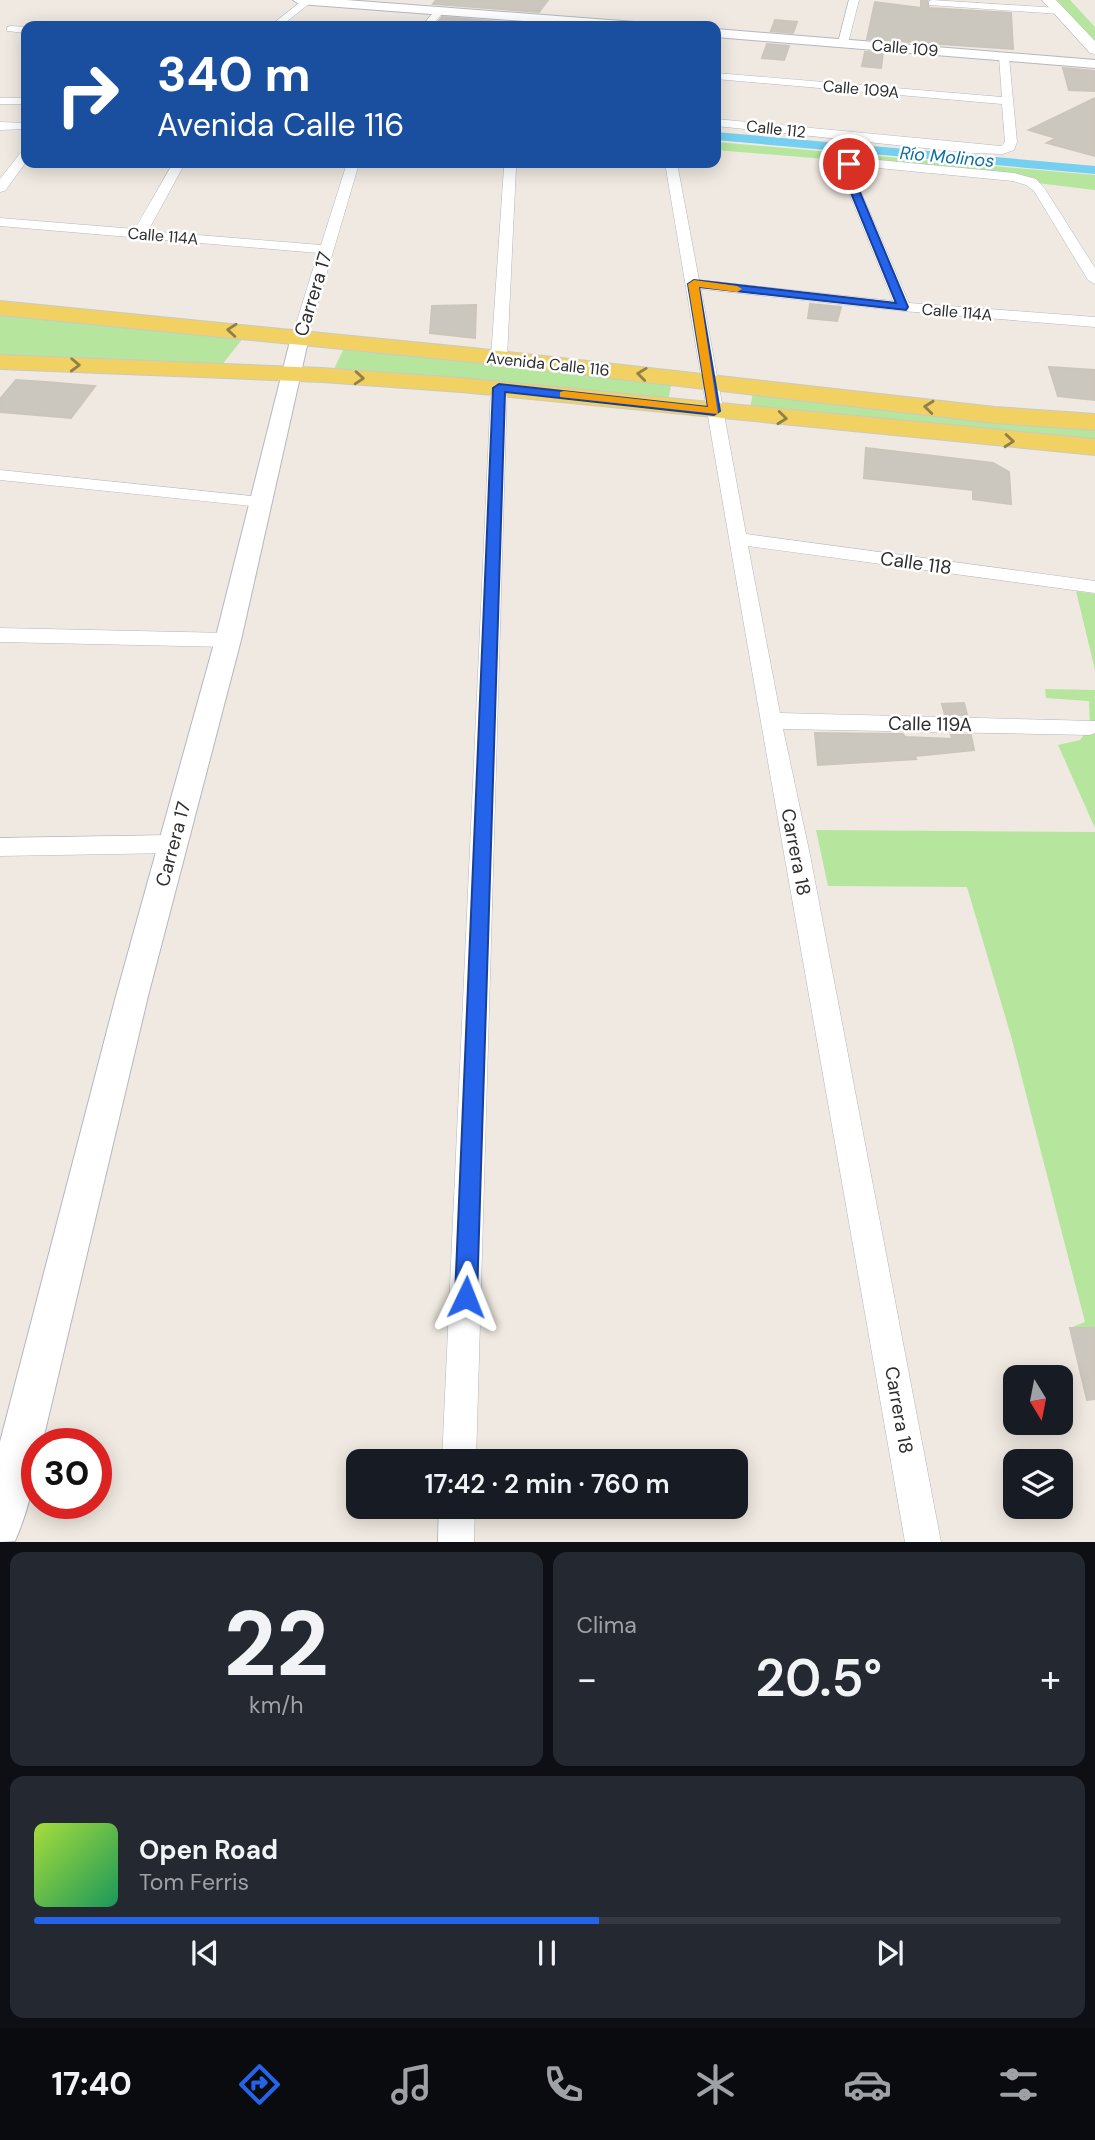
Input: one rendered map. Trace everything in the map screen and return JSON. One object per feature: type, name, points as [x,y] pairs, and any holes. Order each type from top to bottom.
[{"type":"main road","points":[[1054,5],[1095,50]]},
{"type":"main road","name":"Avenida Calle 116","points":[[0,308],[499,358],[995,415],[1095,422]]},
{"type":"main road","name":"Avenida Calle 116","points":[[0,362],[291,374],[499,388],[1095,447]]},
{"type":"street","points":[[299,0],[574,21]]},
{"type":"street","points":[[281,21],[308,0]]},
{"type":"street","points":[[843,43],[854,0]]},
{"type":"street","points":[[932,4],[1054,5]]},
{"type":"street","points":[[431,21],[440,10]]},
{"type":"street","points":[[10,29],[21,30]]},
{"type":"street","name":"Calle 109","points":[[721,33],[1095,64]]},
{"type":"street","points":[[1004,57],[1006,101]]},
{"type":"street","name":"Calle 109A","points":[[721,76],[1006,101]]},
{"type":"street","points":[[0,100],[21,101]]},
{"type":"street","name":"Calle 112","points":[[721,124],[1003,150],[1010,146],[1011,142],[1006,101]]},
{"type":"street","points":[[0,126],[21,127]]},
{"type":"street","points":[[0,188],[21,161]]},
{"type":"street","points":[[903,307],[846,171],[849,164],[868,163],[1014,177],[1031,182],[1039,189],[1095,280]]},
{"type":"street","points":[[139,234],[176,168]]},
{"type":"street","name":"Carrera 17","points":[[0,1526],[132,996],[228,640],[300,337],[352,168]]},
{"type":"street","points":[[499,358],[510,168]]},
{"type":"street","name":"Carrera 18","points":[[672,168],[770,722],[800,869],[923,1542]]},
{"type":"street","name":"Calle 114A","points":[[0,222],[327,250]]},
{"type":"street","name":"Calle 114A","points":[[694,284],[903,307],[1095,322]]},
{"type":"street","points":[[459,1449],[499,388]]},
{"type":"street","points":[[0,475],[262,502]]},
{"type":"street","name":"Calle 118","points":[[738,538],[1095,587]]},
{"type":"street","points":[[0,635],[228,640]]},
{"type":"street","name":"Calle 119A","points":[[770,722],[1090,727]]},
{"type":"street","points":[[0,847],[173,844]]},
{"type":"street","points":[[456,1542],[457,1519]]},
{"type":"green space","points":[[1055,0],[1070,0],[1095,27],[1095,44]]},
{"type":"green space","points":[[721,142],[1095,175],[1095,190],[862,162],[721,150]]},
{"type":"green space","points":[[0,313],[244,337],[221,366],[0,357]]},
{"type":"green space","points":[[345,346],[672,381],[668,401],[333,371]]},
{"type":"green space","points":[[753,392],[1095,426],[1095,442],[750,409]]},
{"type":"green space","points":[[1076,591],[1095,594],[1095,670]]},
{"type":"green space","points":[[1045,689],[1095,690],[1095,828],[1058,745],[1080,740],[1090,727],[1089,701],[1046,698]]},
{"type":"green space","points":[[816,830],[1095,832],[1095,1328],[1070,1328],[1085,1322],[1011,1036],[967,887],[828,886]]},
{"type":"water","name":"Río Molinos","points":[[721,132],[1095,166],[1095,174],[721,140]]},
{"type":"building","points":[[436,0],[548,0],[539,12],[433,4]]},
{"type":"building","points":[[921,0],[927,0],[929,8],[1011,13],[1013,49],[867,39],[875,2],[921,8]]},
{"type":"building","points":[[442,17],[492,21],[439,21]]},
{"type":"building","points":[[775,20],[797,22],[793,33],[771,31]]},
{"type":"building","points":[[767,44],[789,46],[784,60],[762,58]]},
{"type":"building","points":[[865,52],[883,53],[881,68],[862,66]]},
{"type":"building","points":[[1063,68],[1095,71],[1095,91],[1069,90]]},
{"type":"building","points":[[1095,98],[1095,156],[1047,143],[1056,138],[1029,130]]},
{"type":"building","points":[[810,304],[841,307],[837,321],[808,318]]},
{"type":"building","points":[[476,305],[475,338],[430,333],[432,306]]},
{"type":"building","points":[[1049,367],[1095,370],[1095,400],[1058,396]]},
{"type":"building","points":[[16,380],[95,386],[71,418],[0,412],[0,399]]},
{"type":"building","points":[[866,448],[993,463],[1009,472],[1011,504],[973,499],[973,490],[864,478]]},
{"type":"building","points":[[964,703],[967,715],[945,715],[942,704]]},
{"type":"building","points":[[815,733],[903,734],[905,737],[952,739],[951,735],[971,735],[974,750],[915,756],[916,759],[818,765]]},
{"type":"building","points":[[1070,1328],[1095,1328],[1095,1399],[1087,1400]]},
{"type":"slow traffic","points":[[564,394],[714,411],[694,284],[737,289]]},
{"type":"route","points":[[466,1297],[499,388],[714,411],[694,284],[903,307],[846,171],[849,164]]}]
